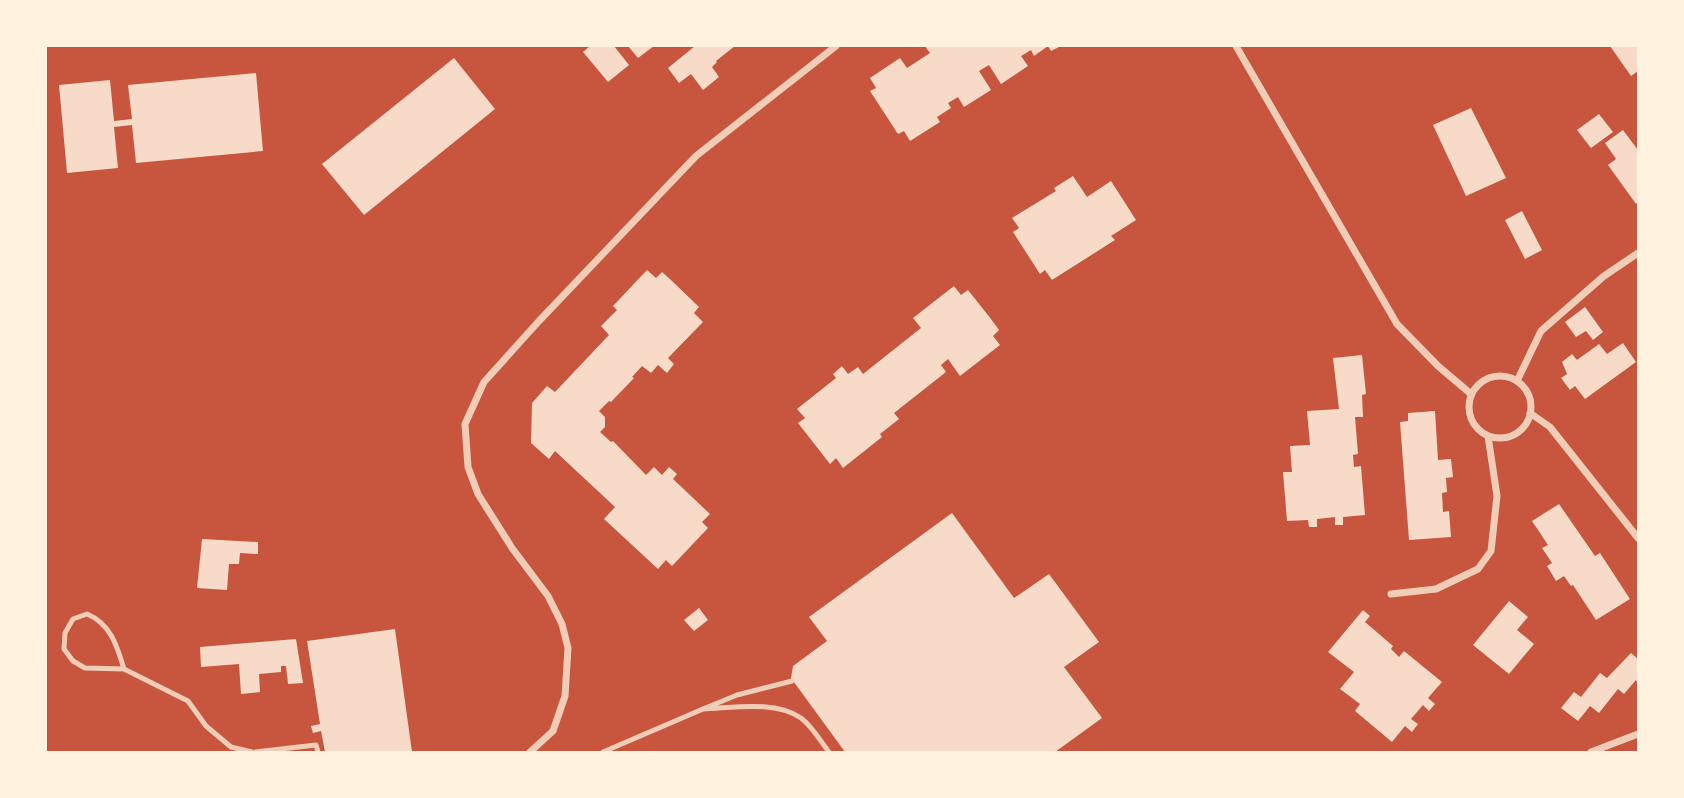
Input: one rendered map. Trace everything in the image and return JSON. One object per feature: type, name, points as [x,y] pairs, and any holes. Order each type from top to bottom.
[{"type":"street","points":[[530,752],[553,731],[565,696],[568,648],[562,624],[548,596],[512,548],[478,494],[468,467],[465,424],[484,382],[696,156],[836,46]]},
{"type":"street","points":[[1236,46],[1397,324],[1438,366],[1471,394]]},
{"type":"street","points":[[1517,381],[1541,331],[1604,276],[1639,253]]},
{"type":"street","points":[[1496,376],[1517,381],[1528,394],[1530,414],[1526,424],[1519,432],[1509,437],[1498,439],[1488,436],[1472,423],[1468,404],[1471,394],[1481,383],[1496,376]]},
{"type":"street","points":[[1530,414],[1550,427],[1639,538]]},
{"type":"street","points":[[1391,594],[1436,589],[1478,569],[1491,551],[1497,496],[1488,436]]},
{"type":"street","points":[[1591,752],[1639,734]]},
{"type":"lane","points":[[124,669],[116,641],[101,620],[87,614],[73,619],[65,633],[64,649],[73,661],[85,668],[124,669],[188,701],[206,726],[231,747],[253,752],[316,745],[318,752]]},
{"type":"lane","points":[[603,752],[737,695],[792,681]]},
{"type":"lane","points":[[704,709],[751,707],[779,710],[801,718],[829,752]]},
{"type":"building","points":[[590,46],[614,46],[629,65],[608,82],[583,52]]},
{"type":"building","points":[[628,46],[654,46],[638,58]]},
{"type":"building","points":[[695,46],[735,46],[716,61],[712,67],[719,77],[703,90],[691,74],[679,83],[668,68]]},
{"type":"building","points":[[925,46],[1048,46],[1034,56],[1031,50],[1021,56],[1028,66],[1001,84],[989,65],[979,71],[991,90],[964,107],[958,97],[948,103],[951,108],[937,117],[940,122],[910,141],[904,131],[898,134],[870,91],[876,88],[870,78],[900,58],[907,68],[930,53]]},
{"type":"building","points":[[1048,46],[1061,46],[1051,51]]},
{"type":"building","points":[[1610,46],[1638,46],[1638,71],[1631,76]]},
{"type":"building","points":[[454,58],[495,109],[364,215],[322,164]]},
{"type":"building","points":[[256,73],[263,151],[136,163],[132,125],[114,127],[118,168],[67,173],[59,85],[110,80],[114,121],[132,119],[128,85]]},
{"type":"building","points":[[1471,108],[1506,178],[1466,196],[1433,125]]},
{"type":"building","points":[[1599,114],[1613,132],[1591,148],[1577,130]]},
{"type":"building","points":[[1623,130],[1638,150],[1636,204],[1608,165],[1616,159],[1605,143]]},
{"type":"building","points":[[1073,176],[1087,197],[1111,181],[1136,220],[1111,236],[1115,240],[1052,280],[1045,270],[1040,274],[1013,232],[1019,228],[1012,218],[1056,191],[1054,188]]},
{"type":"building","points":[[1522,211],[1542,250],[1525,259],[1505,220]]},
{"type":"building","points":[[647,270],[656,278],[662,272],[671,280],[699,307],[694,313],[703,322],[668,358],[674,364],[667,373],[658,365],[651,373],[642,366],[632,377],[634,378],[599,411],[605,417],[605,427],[600,432],[613,441],[646,475],[654,467],[662,475],[669,467],[677,474],[673,479],[710,514],[702,522],[708,528],[672,566],[666,560],[658,569],[604,519],[615,507],[555,451],[549,459],[531,443],[532,403],[547,386],[555,392],[609,335],[601,326],[617,310],[613,306]]},
{"type":"building","points":[[954,286],[961,295],[968,290],[991,319],[999,330],[993,336],[1000,345],[960,376],[948,359],[941,365],[946,372],[894,413],[899,419],[880,434],[882,437],[843,468],[836,458],[830,464],[798,423],[805,418],[797,409],[836,378],[833,374],[842,366],[848,374],[858,367],[863,374],[921,328],[913,318]]},
{"type":"building","points":[[1585,307],[1603,332],[1593,340],[1586,331],[1576,337],[1565,322]]},
{"type":"building","points":[[1623,343],[1636,362],[1585,399],[1575,386],[1570,390],[1561,378],[1567,374],[1562,362],[1572,354],[1577,360],[1599,344],[1607,354]]},
{"type":"building","points":[[1362,355],[1366,394],[1362,395],[1363,417],[1355,417],[1358,454],[1353,455],[1354,467],[1361,466],[1365,515],[1343,517],[1343,525],[1335,525],[1335,517],[1317,519],[1317,527],[1309,527],[1308,520],[1287,521],[1283,472],[1292,472],[1290,446],[1310,445],[1307,411],[1339,409],[1333,358]]},
{"type":"building","points":[[1435,411],[1438,460],[1451,459],[1453,477],[1446,478],[1447,492],[1442,493],[1443,512],[1449,511],[1451,537],[1409,540],[1400,422],[1408,421],[1408,413]]},
{"type":"building","points":[[1559,504],[1595,556],[1600,553],[1630,599],[1596,620],[1564,576],[1556,581],[1547,566],[1552,563],[1542,548],[1548,545],[1532,521]]},
{"type":"building","points":[[952,513],[1014,598],[1049,574],[1099,642],[1064,667],[1102,718],[1055,752],[845,752],[791,678],[793,666],[827,641],[809,617]]},
{"type":"building","points":[[202,539],[258,542],[258,554],[240,553],[239,564],[229,564],[227,590],[197,588]]},
{"type":"building","points":[[1509,601],[1528,617],[1517,630],[1534,644],[1509,674],[1473,645]]},
{"type":"building","points":[[699,608],[708,620],[694,631],[684,620]]},
{"type":"building","points":[[1363,610],[1370,616],[1365,622],[1393,646],[1391,649],[1399,657],[1404,651],[1442,682],[1428,698],[1435,704],[1429,711],[1423,705],[1411,719],[1418,724],[1412,732],[1405,726],[1392,742],[1355,711],[1360,704],[1340,689],[1354,672],[1328,652]]},
{"type":"building","points":[[395,629],[412,752],[325,752],[321,731],[313,733],[311,726],[320,724],[307,641]]},
{"type":"building","points":[[296,639],[303,683],[288,684],[286,666],[281,666],[281,672],[259,674],[260,692],[241,694],[239,664],[201,667],[200,647]]},
{"type":"building","points":[[1631,653],[1638,659],[1638,683],[1636,680],[1624,694],[1618,689],[1599,713],[1590,706],[1578,721],[1561,708],[1574,692],[1581,697],[1600,673],[1607,678]]}]
